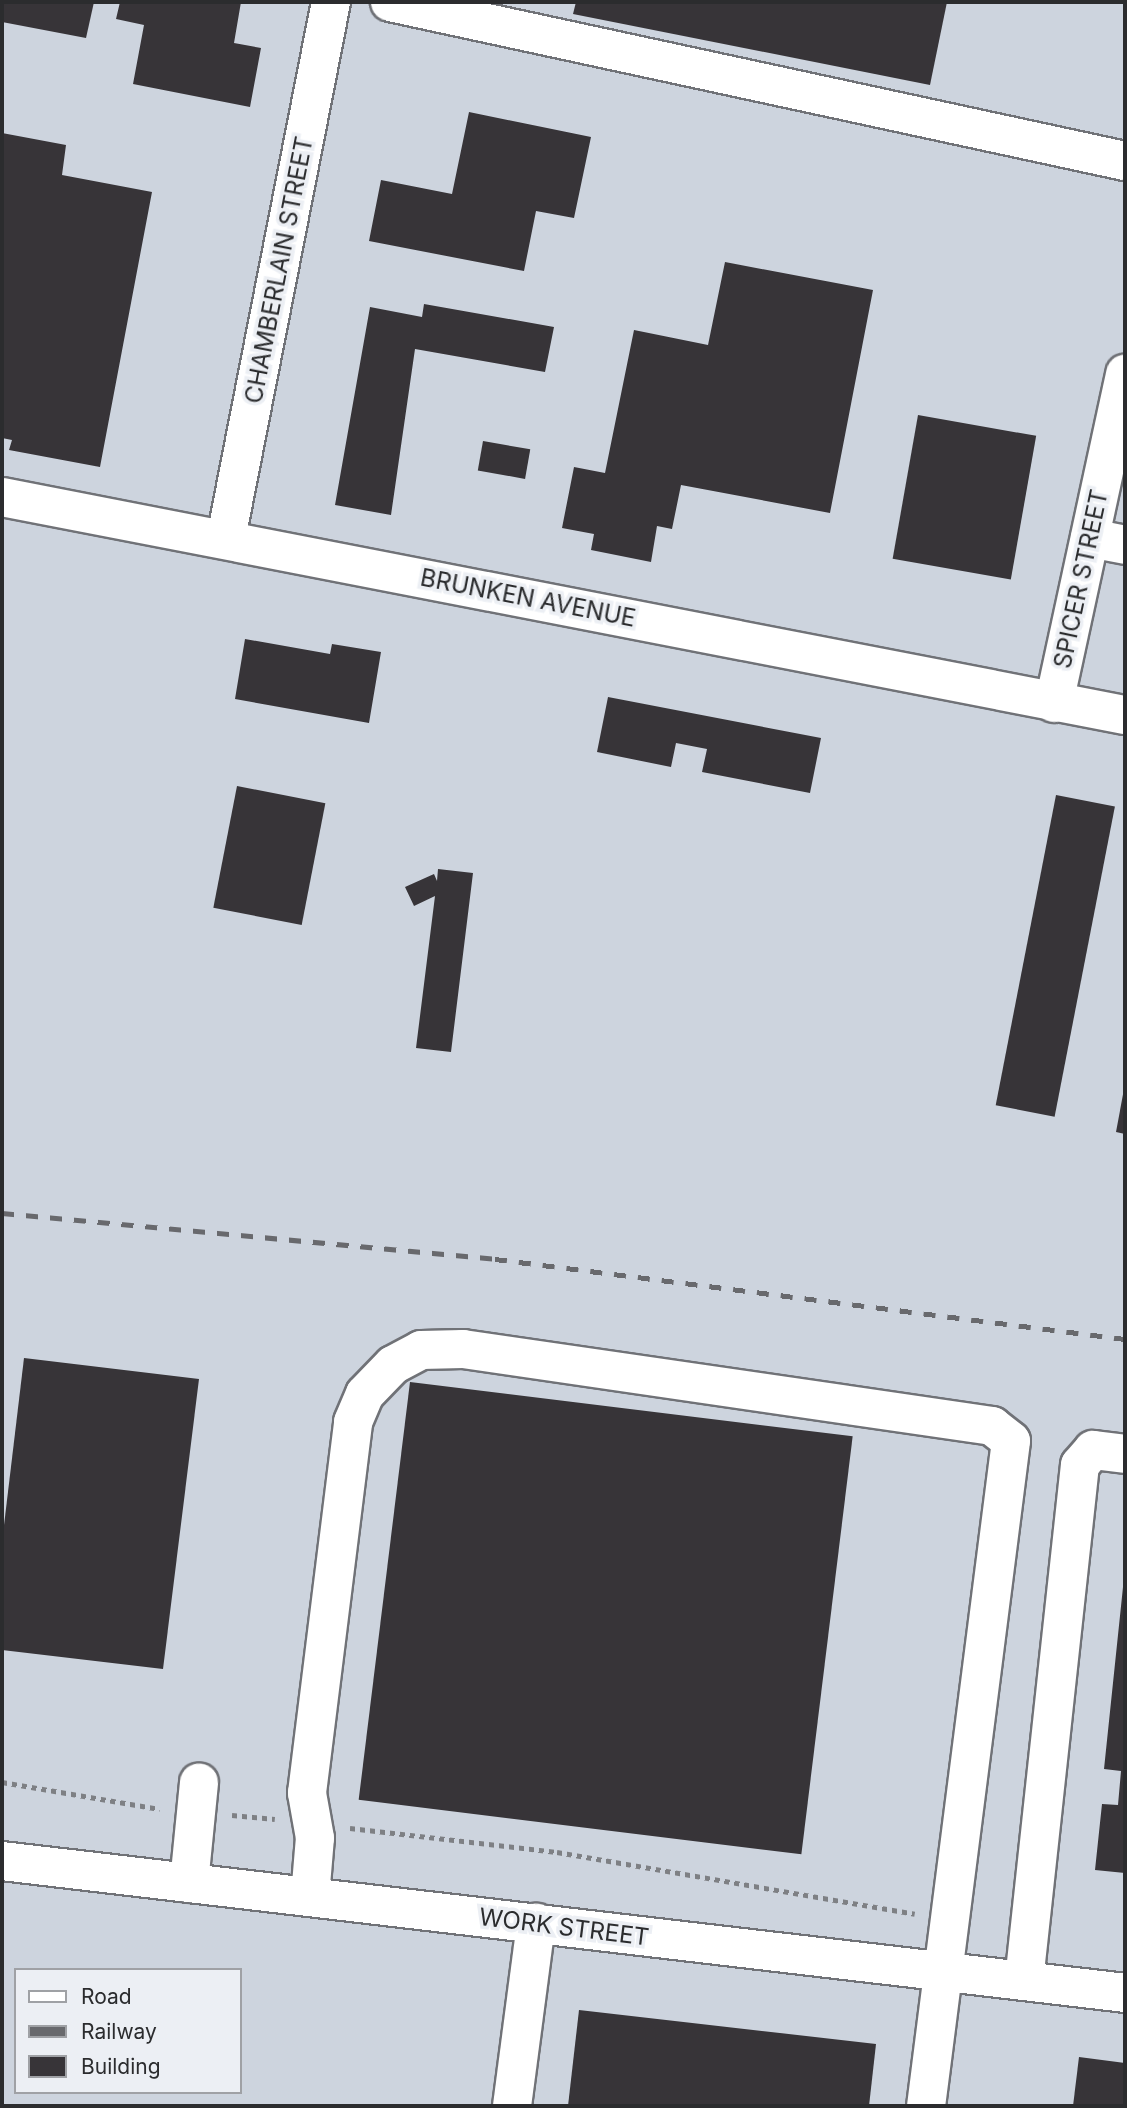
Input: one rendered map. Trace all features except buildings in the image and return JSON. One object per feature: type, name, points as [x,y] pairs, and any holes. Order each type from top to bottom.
[{"type":"street","name":"CHAMBERLAIN STREET","points":[[226,538],[331,2]]},
{"type":"street","points":[[390,2],[1125,161]]},
{"type":"street","name":"SPICER STREET","points":[[1054,703],[1107,541],[1125,374]]},
{"type":"street","name":"BRUNKEN AVENUE","points":[[2,497],[226,538],[1125,715]]},
{"type":"street","points":[[310,1897],[312,1824],[307,1793],[353,1422],[365,1394],[393,1365],[421,1350],[463,1349],[992,1426],[1011,1441],[926,2106]]},
{"type":"street","points":[[1024,1981],[1080,1465],[1093,1450],[1125,1454]]},
{"type":"street","points":[[189,1883],[198,1797]]},
{"type":"street","name":"WORK STREET","points":[[2,1861],[1125,1993]]},
{"type":"street","points":[[512,2106],[536,1923]]},
{"type":"path","points":[[2,1782],[114,1805],[198,1797],[312,1824],[557,1853],[930,1916]]},
{"type":"shaded area","points":[[2,2],[1125,2],[1125,2106],[2,2106]]},
{"type":"railway","points":[[2,1213],[495,1259],[1125,1339]]}]
